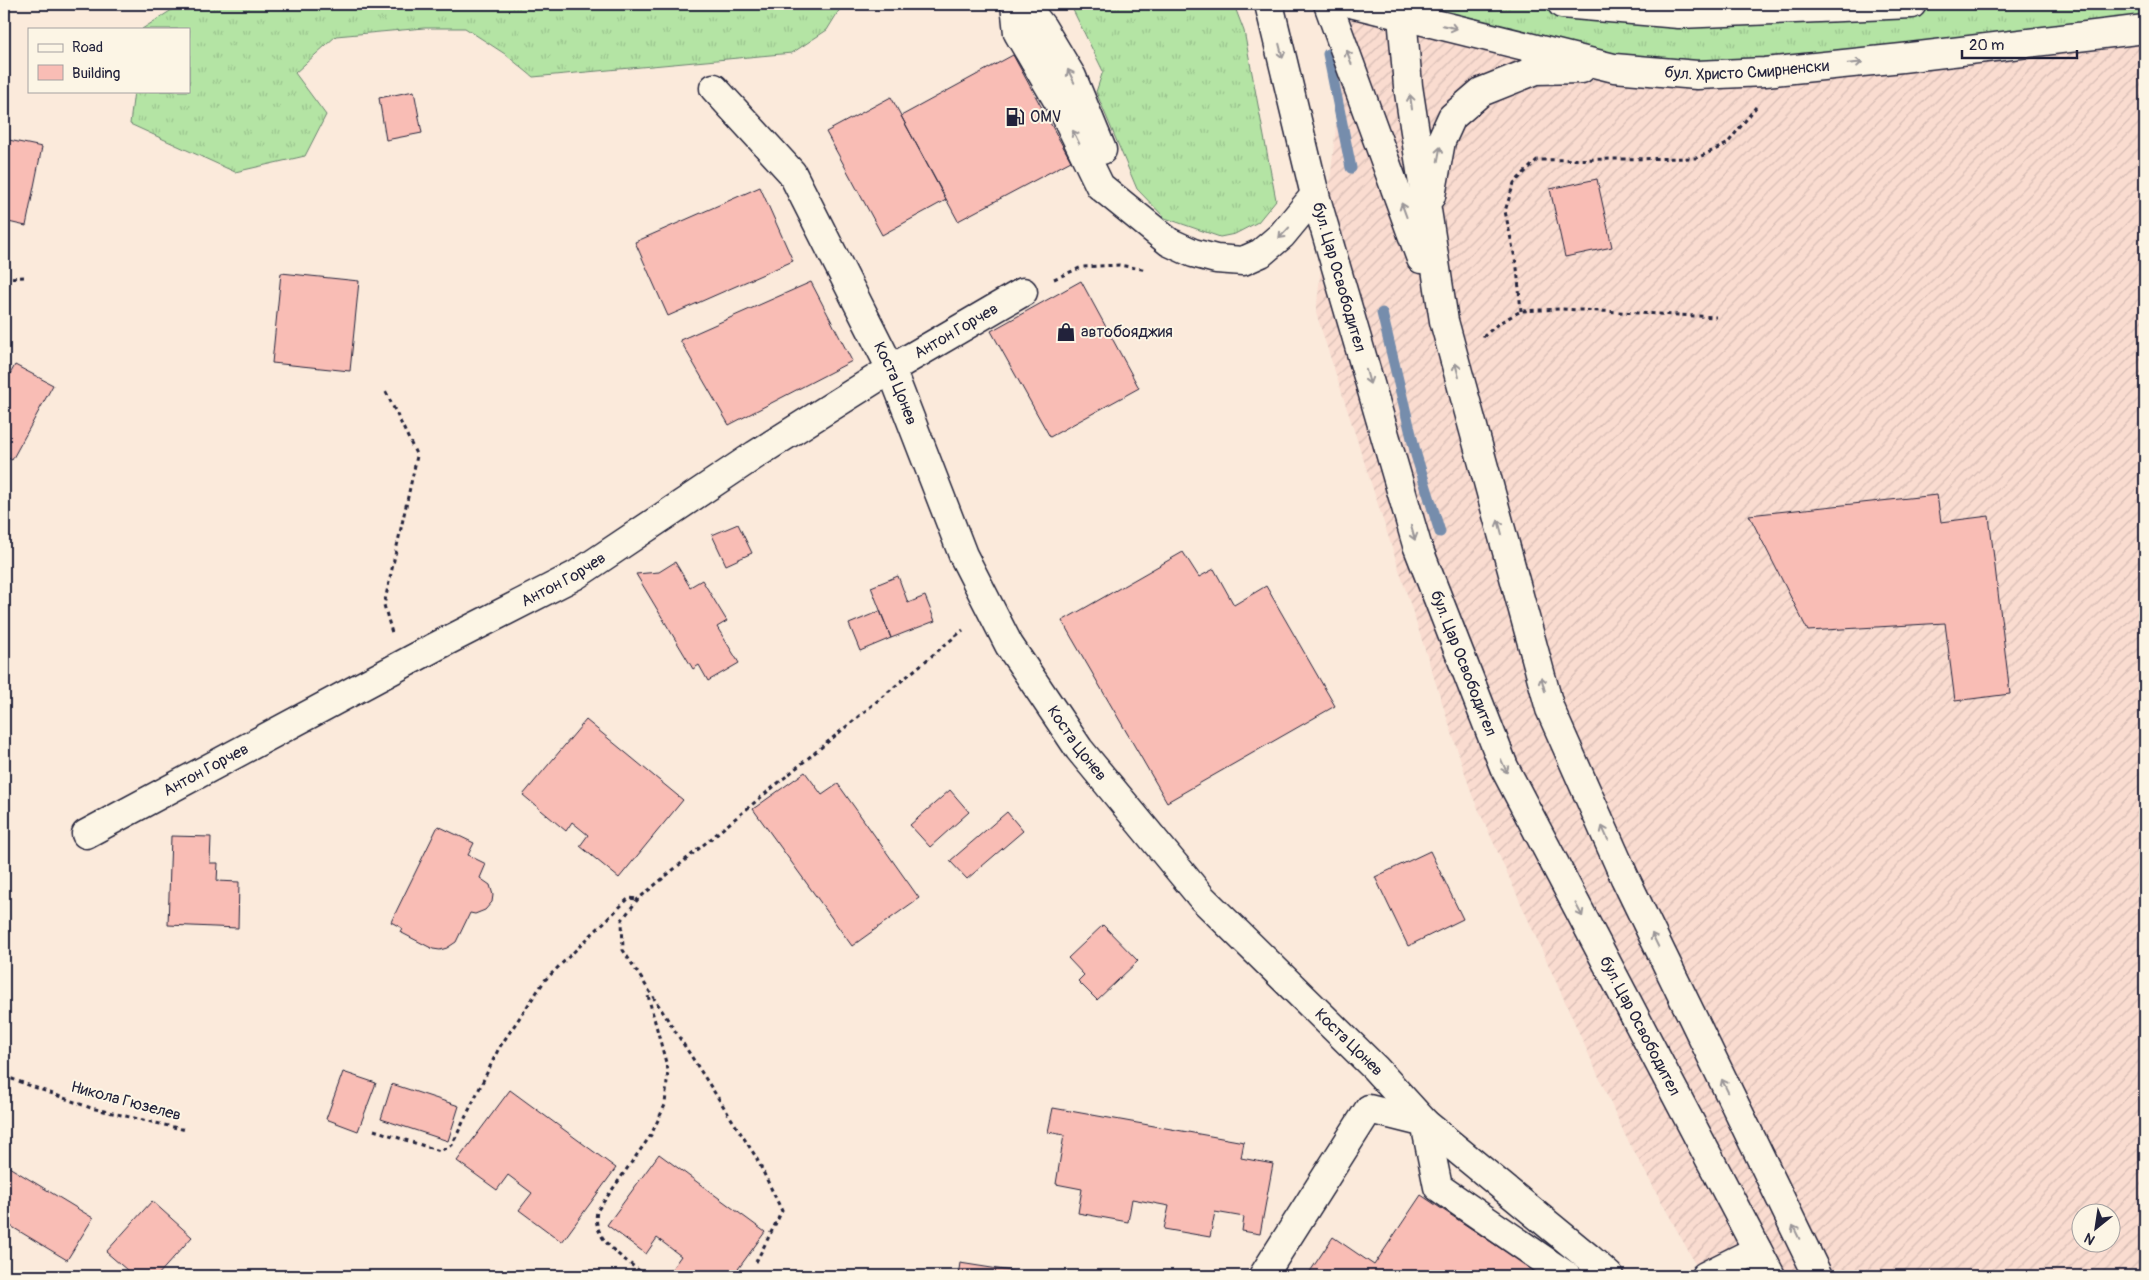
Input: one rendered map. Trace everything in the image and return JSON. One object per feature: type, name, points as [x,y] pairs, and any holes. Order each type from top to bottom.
[{"type":"main road","points":[[1015,4],[1018,33],[1062,108],[1100,186],[1149,228],[1169,242],[1194,253],[1216,259],[1243,261],[1261,253],[1282,236],[1316,196]]},
{"type":"main road","points":[[1024,4],[1042,27],[1072,77],[1113,176],[1149,228]]},
{"type":"main road","name":"бул. Цар Освободител","points":[[1269,4],[1316,196],[1417,545],[1504,767],[1771,1276]]},
{"type":"main road","points":[[1328,4],[1444,321]]},
{"type":"main road","name":"бул. Христо Смирненски","points":[[1354,4],[1398,8],[1614,68],[1697,74],[1765,72],[2145,29]]},
{"type":"main road","points":[[1562,4],[1679,14],[1912,4]]},
{"type":"main road","points":[[1398,8],[1427,219],[1444,321],[1550,709],[1624,878],[1818,1276]]},
{"type":"main road","points":[[1427,219],[1441,141],[1452,117],[1481,92],[1536,70],[1614,68]]},
{"type":"main road","name":"Коста Цонев","points":[[714,88],[792,173],[891,368],[963,555],[1009,644],[1079,749],[1202,898],[1374,1068],[1425,1123],[1590,1258],[1609,1276]]},
{"type":"main road","name":"Антон Горчев","points":[[86,834],[402,664],[576,575],[755,455],[891,368],[1023,292]]},
{"type":"main road","points":[[1263,1276],[1369,1109],[1425,1123],[1438,1187],[1567,1276]]},
{"type":"main road","points":[[1717,1271],[1756,1250]]},
{"type":"path","points":[[1521,311],[1517,268],[1505,211],[1514,182],[1537,160],[1697,158],[1727,144],[1761,100]]},
{"type":"path","points":[[1023,292],[1082,267],[1119,265],[1155,271]]},
{"type":"path","points":[[4,278],[26,277]]},
{"type":"path","points":[[1454,360],[1499,323],[1521,311],[1561,309],[1716,317]]},
{"type":"path","points":[[386,392],[416,456],[384,605],[402,664]]},
{"type":"path","points":[[756,1262],[782,1211],[756,1157],[702,1070],[623,950],[622,920],[638,899],[990,608]]},
{"type":"path","points":[[374,1130],[440,1151],[452,1145],[499,1048],[546,980],[629,898],[638,899]]},
{"type":"path","points":[[646,1276],[602,1239],[595,1221],[597,1211],[651,1135],[665,1105],[668,1070],[647,989]]},
{"type":"path","name":"Никола Гюзелев","points":[[4,1076],[91,1108],[186,1130]]},
{"type":"shaded area","points":[[1349,4],[2145,4],[2145,1276],[1702,1276],[1625,1135],[1472,795],[1316,313]]},
{"type":"green space","points":[[181,4],[843,4],[827,30],[792,53],[533,77],[505,54],[465,28],[424,28],[336,36],[295,73],[326,115],[305,156],[235,172],[130,124],[134,92],[190,92],[190,28],[144,28]]},
{"type":"green space","points":[[1069,4],[1231,4],[1236,10],[1244,31],[1276,200],[1258,222],[1235,234],[1220,237],[1165,218],[1137,189],[1096,92],[1103,71]]},
{"type":"green space","points":[[1401,4],[2145,4],[2145,29],[1697,75]]},
{"type":"building","points":[[1013,55],[1071,161],[958,221],[901,116]]},
{"type":"building","points":[[414,91],[422,133],[386,140],[379,98]]},
{"type":"building","points":[[891,97],[946,200],[882,235],[826,132]]},
{"type":"building","points":[[4,139],[42,147],[26,226],[4,221]]},
{"type":"building","points":[[1597,179],[1612,247],[1565,257],[1550,189]]},
{"type":"building","points":[[760,187],[793,261],[668,316],[635,242]]},
{"type":"building","points":[[281,273],[359,281],[350,371],[272,363]]},
{"type":"building","points":[[1081,281],[1139,388],[1050,437],[991,331]]},
{"type":"building","points":[[811,282],[852,361],[729,425],[680,340]]},
{"type":"building","points":[[15,365],[53,385],[12,460],[4,456],[4,385]]},
{"type":"building","points":[[1937,495],[1941,522],[1989,516],[2010,694],[1955,701],[1945,623],[1808,631],[1749,515]]},
{"type":"building","points":[[738,524],[752,553],[726,565],[712,535]]},
{"type":"building","points":[[1183,552],[1199,577],[1214,569],[1234,605],[1266,586],[1335,706],[1167,802],[1062,621]]},
{"type":"building","points":[[675,562],[690,587],[702,580],[727,621],[717,627],[739,663],[708,681],[699,665],[693,669],[636,574],[659,572]]},
{"type":"building","points":[[898,576],[908,603],[925,596],[935,621],[891,638],[871,587]]},
{"type":"building","points":[[880,611],[891,638],[860,651],[849,624]]},
{"type":"building","points":[[586,720],[683,800],[619,878],[580,846],[588,835],[572,822],[566,831],[523,795]]},
{"type":"building","points":[[805,772],[822,795],[838,784],[919,898],[852,946],[753,809]]},
{"type":"building","points":[[950,790],[969,812],[930,847],[910,825]]},
{"type":"building","points":[[1007,812],[1023,831],[967,879],[950,861]]},
{"type":"building","points":[[438,826],[474,843],[468,855],[486,864],[480,878],[490,885],[493,895],[492,902],[485,910],[475,914],[470,913],[456,942],[440,950],[433,949],[400,932],[402,928],[391,922]]},
{"type":"building","points":[[171,836],[211,837],[210,863],[218,863],[217,881],[239,882],[238,928],[168,925]]},
{"type":"building","points":[[1430,851],[1463,919],[1408,946],[1375,877]]},
{"type":"building","points":[[1103,925],[1138,961],[1097,1000],[1078,981],[1084,975],[1068,958]]},
{"type":"building","points":[[343,1072],[376,1083],[358,1131],[326,1119]]},
{"type":"building","points":[[392,1084],[459,1106],[448,1141],[381,1119]]},
{"type":"building","points":[[510,1090],[616,1168],[562,1242],[519,1210],[532,1193],[508,1175],[497,1190],[457,1161]]},
{"type":"building","points":[[1053,1108],[1244,1142],[1241,1158],[1273,1164],[1260,1234],[1242,1231],[1244,1217],[1215,1212],[1210,1237],[1164,1229],[1169,1206],[1132,1199],[1128,1222],[1078,1213],[1082,1189],[1056,1184],[1064,1135],[1048,1132]]},
{"type":"building","points":[[659,1154],[765,1232],[733,1276],[671,1276],[668,1274],[681,1256],[657,1238],[646,1254],[607,1225]]},
{"type":"building","points":[[4,1164],[93,1218],[67,1260],[4,1222]]},
{"type":"building","points":[[1421,1195],[1542,1276],[1307,1276],[1333,1237],[1374,1265]]},
{"type":"building","points":[[152,1201],[192,1237],[157,1276],[134,1276],[106,1252]]},
{"type":"building","points":[[960,1263],[1042,1276],[958,1276]]},
{"type":"waterway","points":[[1328,54],[1351,168]]},
{"type":"waterway","points":[[1382,313],[1416,455],[1440,532]]},
{"type":"place","name":"OMV","points":[[1015,117]]},
{"type":"place","name":"автобояджия","points":[[1066,332]]}]
